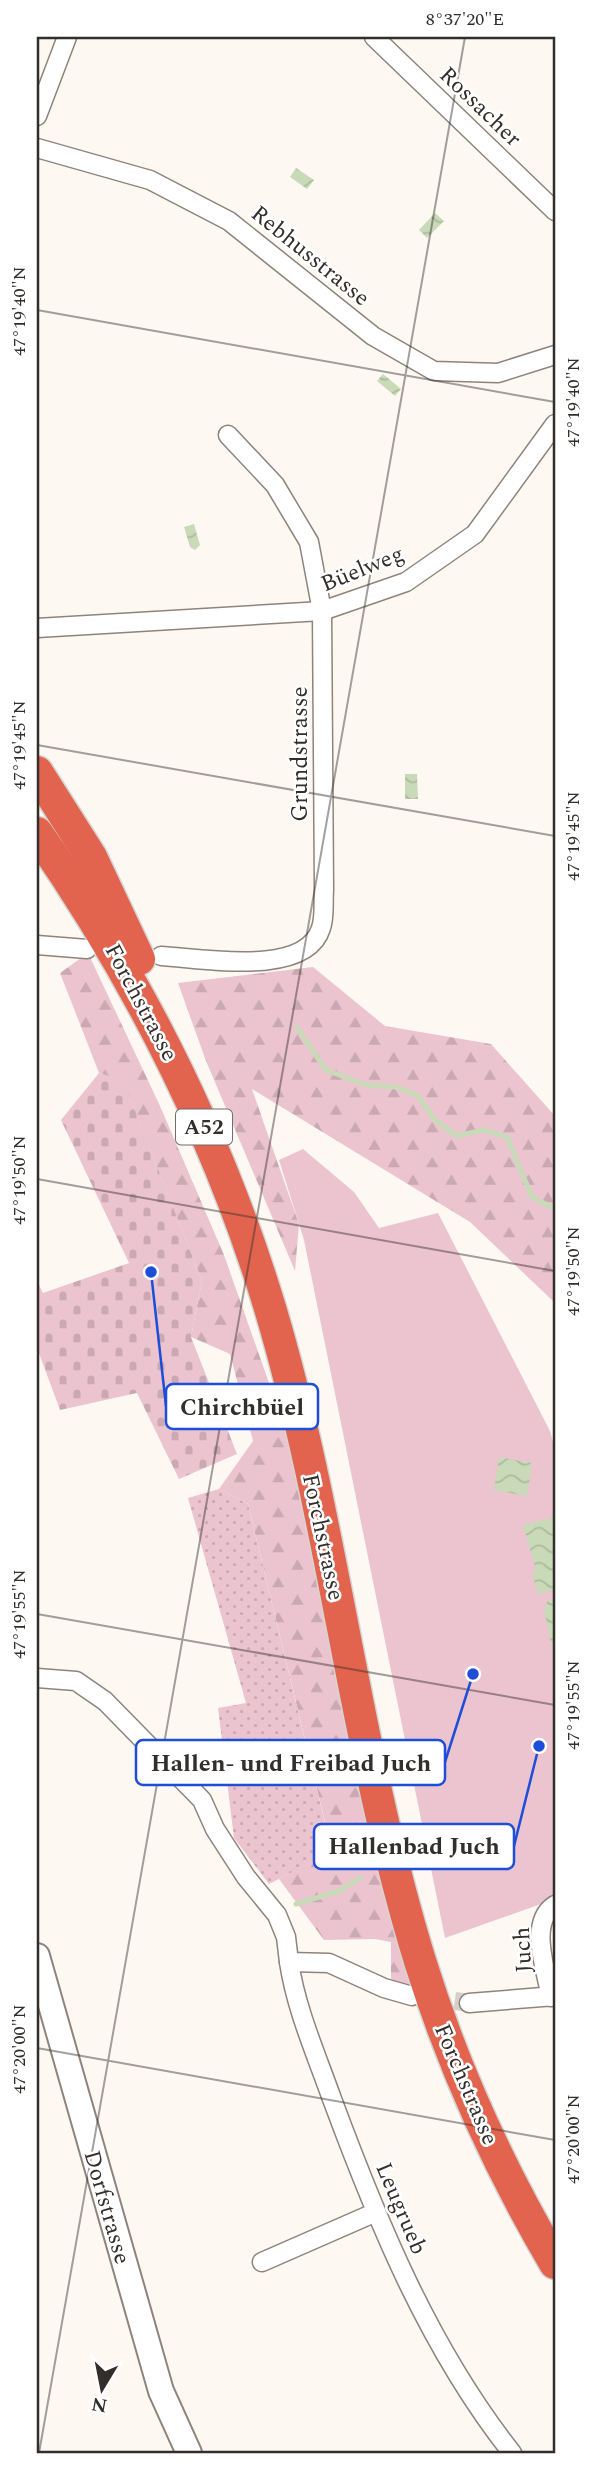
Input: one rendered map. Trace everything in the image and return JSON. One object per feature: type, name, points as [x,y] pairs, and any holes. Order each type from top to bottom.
[{"type":"highway","points":[[37,772],[96,867],[148,994]]},
{"type":"highway","name":"Forchstrasse","points":[[37,811],[107,913],[225,1140],[281,1296],[320,1455],[407,1860],[441,1981],[486,2099],[555,2235]]},
{"type":"highway","name":"Forchstrasse","points":[[37,833],[148,994],[215,1153],[271,1310],[296,1407],[391,1852],[427,1984],[478,2116],[524,2209],[555,2263]]},
{"type":"highway","points":[[37,868],[148,994]]},
{"type":"street","points":[[37,116],[67,37]]},
{"type":"street","name":"Rossacher","points":[[374,37],[555,211]]},
{"type":"street","name":"Rebhusstrasse","points":[[37,148],[150,180],[229,221],[373,336],[434,371],[498,373],[555,355]]},
{"type":"street","name":"Büelweg","points":[[37,628],[322,611],[406,582],[475,534],[555,424]]},
{"type":"street","name":"Grundstrasse","points":[[161,956],[282,961],[309,947],[321,929],[324,890],[322,611],[309,542],[275,485],[228,435]]},
{"type":"street","points":[[37,945],[87,949]]},
{"type":"street","name":"Leugrueb","points":[[37,1678],[76,1681],[105,1701],[202,1800],[215,1829],[276,1915],[286,1937],[303,2020],[374,2213],[430,2328],[512,2453]]},
{"type":"street","name":"Juch","points":[[553,1996],[540,1928],[545,1913],[555,1905]]},
{"type":"street","name":"Dorfstrasse","points":[[37,1956],[161,2391],[189,2453]]},
{"type":"street","points":[[289,1962],[330,1963],[384,1988],[412,1996]]},
{"type":"street","points":[[469,2003],[553,1996]]},
{"type":"street","points":[[262,2262],[374,2213]]},
{"type":"green space","points":[[88,953],[160,1106],[224,1255],[288,1437],[414,1988],[391,1979],[391,1942],[375,1939],[324,1940],[279,1879],[332,1851],[248,1504],[219,1489],[253,1441],[230,1354],[191,1337],[202,1281],[123,1081],[99,1073],[60,973]]},
{"type":"green space","points":[[313,967],[385,1026],[491,1044],[555,1116],[555,1303],[470,1222],[252,1089],[299,1224],[295,1271],[206,1061],[178,983]]},
{"type":"green space","points":[[99,1073],[123,1080],[202,1281],[191,1337],[237,1454],[179,1479],[137,1393],[60,1410],[37,1348],[37,1281],[43,1293],[129,1263],[61,1120]]},
{"type":"green space","points":[[303,1149],[354,1192],[379,1228],[438,1213],[550,1431],[555,1449],[555,1899],[445,1938],[304,1240],[279,1160]]},
{"type":"green space","points":[[219,1489],[248,1504],[332,1852],[269,1884],[234,1838],[218,1708],[246,1703],[188,1498]]},
{"type":"water","points":[[296,168],[314,180],[307,189],[290,177]]},
{"type":"water","points":[[435,213],[444,221],[427,238],[419,230]]},
{"type":"water","points":[[383,374],[401,389],[395,396],[377,381]]},
{"type":"water","points":[[194,524],[200,545],[195,550],[190,547],[184,527]]},
{"type":"water","points":[[405,774],[417,774],[418,799],[405,799]]},
{"type":"water","points":[[499,1457],[532,1463],[527,1496],[494,1490]]},
{"type":"water","points":[[555,1517],[555,1590],[538,1594],[532,1572],[536,1570],[523,1525]]},
{"type":"water","points":[[555,1598],[555,1661],[544,1610],[547,1602]]},
{"type":"waterway","points":[[297,1028],[326,1070],[366,1085],[397,1087],[418,1096],[435,1120],[457,1136],[484,1130],[507,1137],[532,1197],[555,1209]]},
{"type":"waterway","points":[[441,1847],[459,1846],[474,1841],[481,1845]]},
{"type":"waterway","points":[[296,1904],[339,1891],[360,1878]]},
{"type":"tunnel","points":[[428,1997],[469,2003]]},
{"type":"place","name":"Chirchbüel","points":[[151,1272]]},
{"type":"place","name":"Hallen- und Freibad Juch","points":[[473,1674]]},
{"type":"place","name":"Hallenbad Juch","points":[[539,1746]]}]
